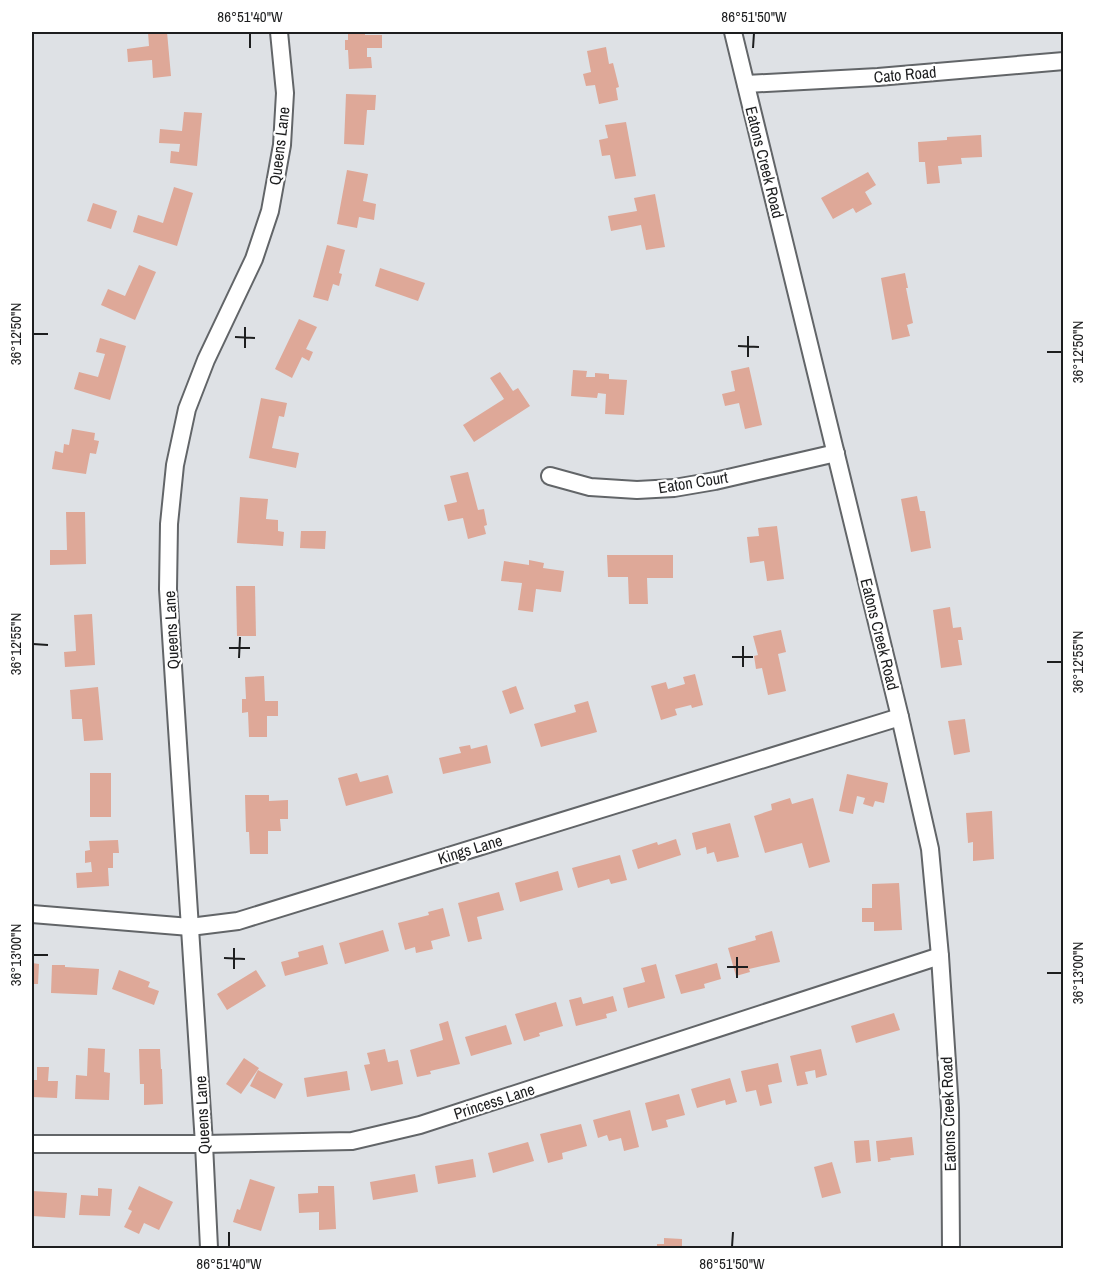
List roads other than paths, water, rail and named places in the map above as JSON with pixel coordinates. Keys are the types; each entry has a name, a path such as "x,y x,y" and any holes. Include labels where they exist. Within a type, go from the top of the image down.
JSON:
{"street":[{"name":"Queens Lane","path":"208,1248 204,1144 168,589 169,524 175,465 187,409 206,360 254,260 270,212 282,145 285,93 279,32"},
{"name":"Eatons Creek Road","path":"733,32 930,849 950,1109 951,1248"},
{"name":"Cato Road","path":"746,84 878,77 1064,61"},
{"name":"Eaton Court","path":"550,476 590,487 637,490 674,488 715,481 836,453"},
{"name":"Kings Lane","path":"32,914 190,927 238,921 900,717"},
{"name":"Princess Lane","path":"32,1144 352,1141 420,1125 940,956"}]}
